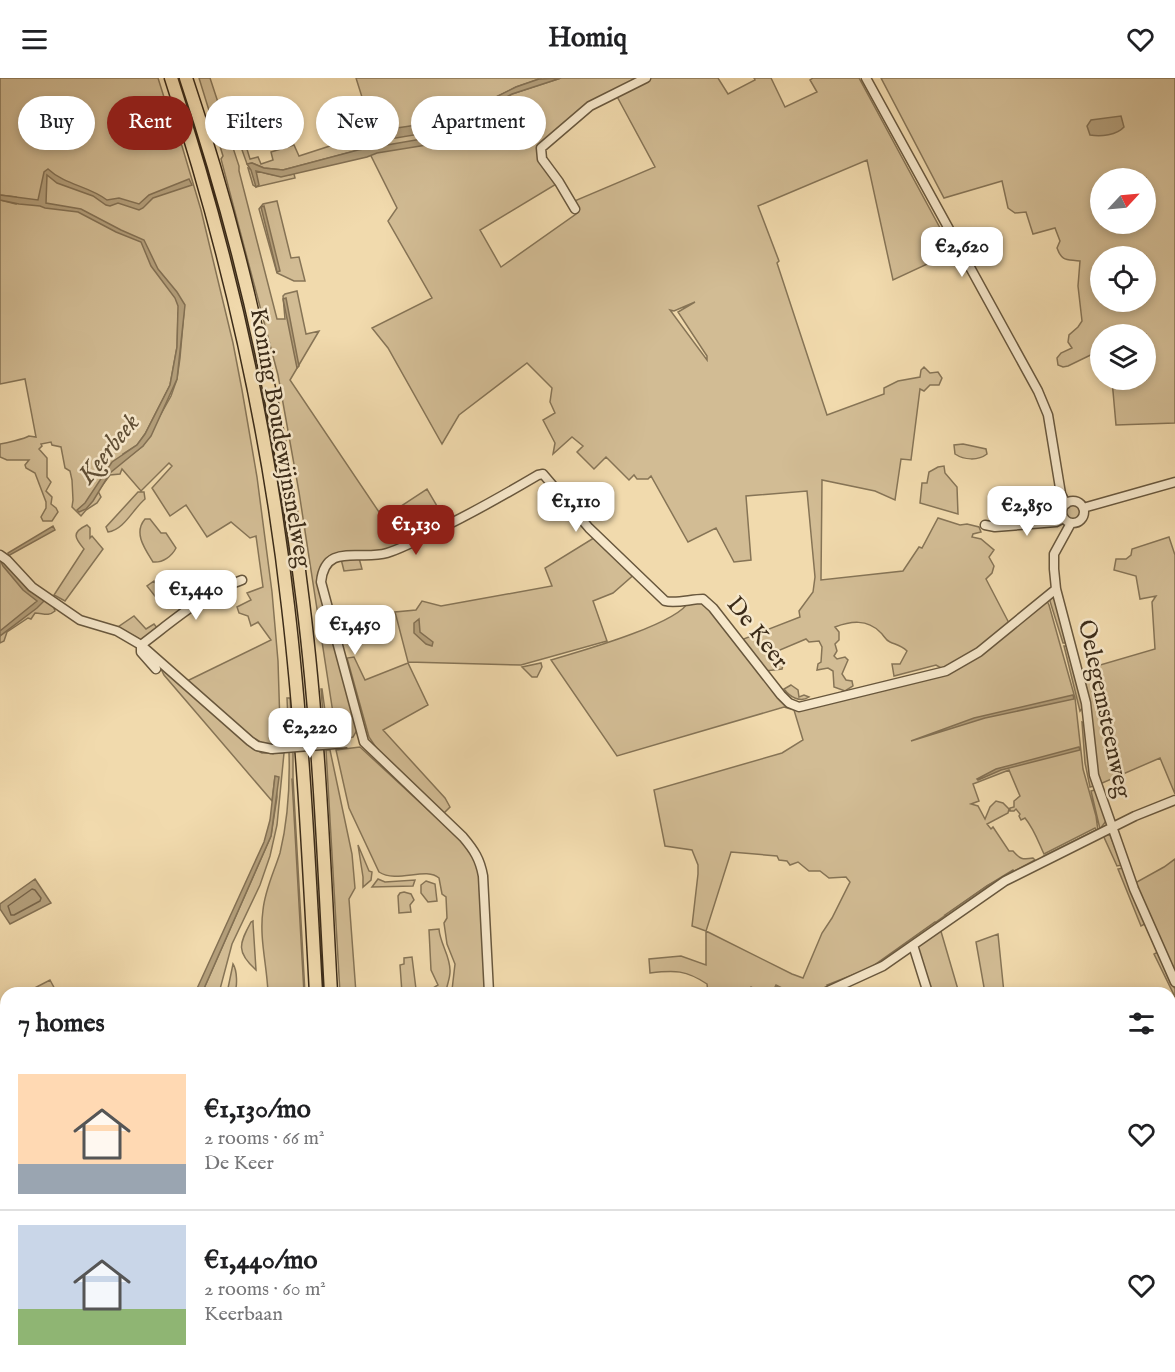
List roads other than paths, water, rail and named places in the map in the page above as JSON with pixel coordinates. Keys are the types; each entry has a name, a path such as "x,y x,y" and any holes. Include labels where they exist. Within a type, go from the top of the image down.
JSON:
{"highway":[{"name":"Koning Boudewijnsnelweg","path":"171,78 217,232 242,333 269,469 288,604 296,682 316,987"},
{"name":"Koning Boudewijnsnelweg","path":"186,78 216,174 242,272 271,405 296,545 312,681 331,987"}],"street":[{"path":"574,209 559,182 542,159 541,148 590,106 646,78"},
{"path":"866,78 1038,391 1048,416 1058,479 1069,503"},
{"name":"De Keer","path":"364,742 321,582 326,564 335,557 378,556 400,549 465,517 538,475 543,474 548,477 588,528 666,601 703,599 713,608 781,695 797,707 946,671 978,652 1056,590"},
{"path":"1083,508 1175,482"},
{"path":"1069,503 1080,504 1083,508"},
{"path":"1067,520 1062,511 1069,503"},
{"path":"985,525 1067,520 1076,523 1081,519 1083,508"},
{"name":"Oelegemsteenweg","path":"1067,520 1054,554 1056,590 1085,695 1094,775 1146,919 1175,982"},
{"path":"0,555 32,587 80,620 117,631 141,645 257,746 272,749 364,742 474,850 483,876 489,987"},
{"path":"141,645 202,600 242,580"},
{"path":"141,645 141,652 156,669"},
{"path":"837,987 883,966 1005,881 1111,827 1175,800"},
{"path":"913,945 926,987"}],"water":[{"path":"561,78 508,96 498,96 516,87 539,79"},
{"path":"1121,116 1124,127 1121,130 1109,135 1090,135 1087,126 1091,120"},
{"path":"411,126 411,136 399,138 399,128"},
{"path":"411,141 411,148 399,149 399,143"},
{"path":"358,150 396,150 281,177 256,171 259,185 256,187 247,164 252,163 264,168 283,170"},
{"path":"48,169 62,179 93,191 107,200 119,198 139,204 149,195 189,179 192,185 153,198 139,210 118,203 106,205 93,196 57,183 47,175 46,203 81,209 144,240 158,269 185,305 177,379 151,436 143,446 110,473 93,501 86,509 79,512 77,510 85,503 112,462 137,445 145,434 170,385 177,347 178,306 175,298 151,266 141,242 78,212 0,200 0,195 38,200 44,172"},
{"path":"264,206 280,271 277,272 261,207"},
{"path":"286,298 299,366 297,368 283,299"},
{"path":"53,526 55,530 8,556 8,553"},
{"path":"3,560 28,590 45,600 0,636 0,631 37,601 23,590 3,566 1,562"},
{"path":"419,619 420,632 433,642 432,646 426,644 414,633 414,623"},
{"path":"1073,695 1074,699 985,718 911,741 974,718"},
{"path":"1079,747 1080,750 1001,770 977,779 996,769"},
{"path":"275,776 279,777 271,836 205,987 198,987 264,842 270,820"},
{"path":"1013,870 1015,872 987,888 948,916 945,915 987,886"},
{"path":"35,879 51,903 10,924 0,909 0,904"},
{"path":"935,922 937,924 877,966 827,985 870,968"}],"waterway":[{"path":"292,779 304,987"}],"water label":[{"name":"Keerbeek","path":"109,449"}]}
